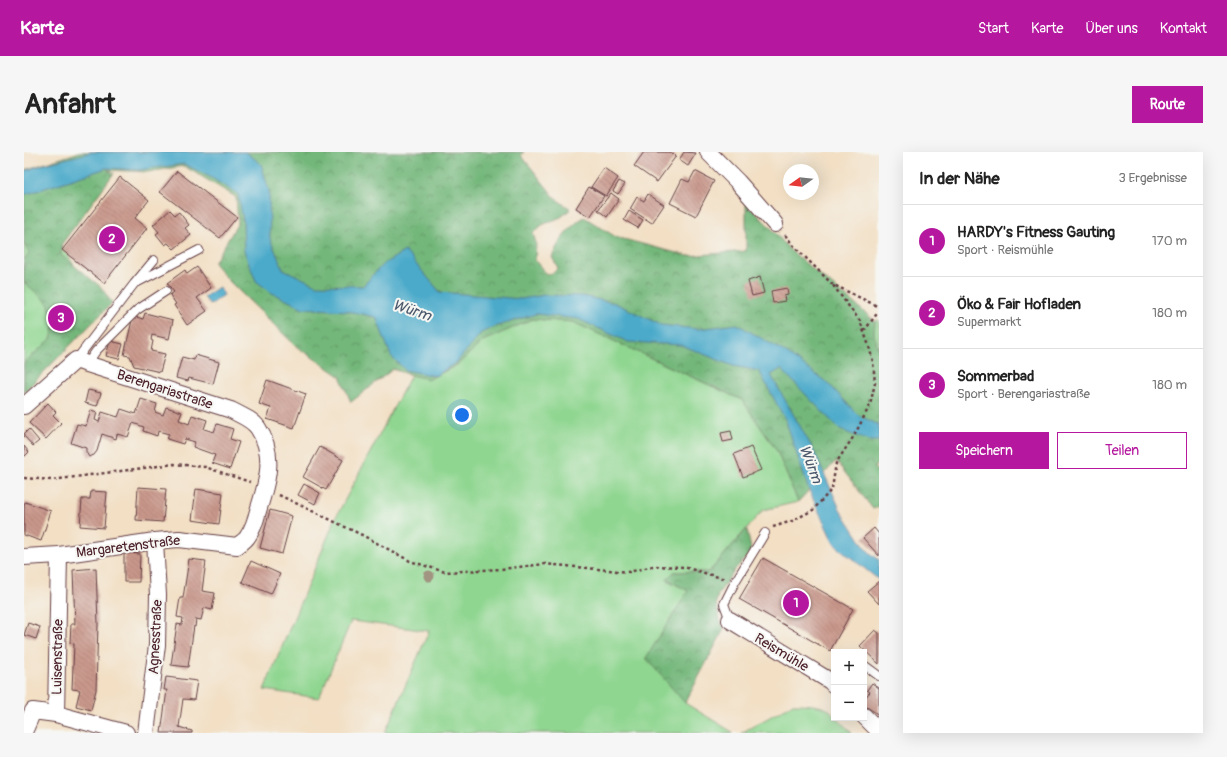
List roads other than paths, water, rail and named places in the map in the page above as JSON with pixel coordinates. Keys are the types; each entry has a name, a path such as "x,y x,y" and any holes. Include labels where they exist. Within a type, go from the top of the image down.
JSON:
{"street":[{"path":"708,152 738,182 775,224"},
{"path":"24,406 81,362"},
{"name":"Berengariastraße","path":"81,362 231,410 248,419 257,427 263,437 268,452 270,468 266,488"},
{"name":"Margaretenstraße","path":"24,557 59,555 179,539 237,546 248,537 254,526 266,488"},
{"name":"Agnesstraße","path":"146,733 157,645 158,595 155,541"},
{"name":"Luisenstraße","path":"24,732 33,710 56,714 59,555"},
{"name":"Reismühle","path":"730,620 831,682"},
{"path":"56,714 126,733"},
{"path":"867,719 879,731"}],"lane":[{"path":"134,284 199,250"},
{"path":"81,362 134,284 154,260"},
{"path":"81,362 96,351 136,310 166,291"},
{"path":"730,620 724,604 735,582 765,533"},
{"path":"867,668 879,676"}],"water":[{"name":"Würm","path":"92,152 246,152 261,164 269,190 270,239 283,269 316,285 363,286 382,265 405,251 440,292 521,299 544,295 582,296 615,303 661,325 698,329 737,324 785,352 829,384 858,415 879,425 879,441 869,441 840,430 781,369 771,375 813,449 840,509 866,549 879,560 879,580 834,544 808,488 786,421 759,371 733,366 681,345 628,342 578,319 536,314 494,327 481,333 457,362 435,376 405,370 391,356 376,317 347,311 303,308 272,293 256,281 244,251 243,220 238,194 210,177 184,164 139,170 107,168 24,195 24,171"},
{"path":"219,287 224,295 210,305 204,297"}],"place":[{"name":"Öko & Fair Hofladen","path":"112,239"},
{"name":"Sommerbad","path":"61,318"},
{"name":"HARDY's Fitness Gauting","path":"796,603"}]}
